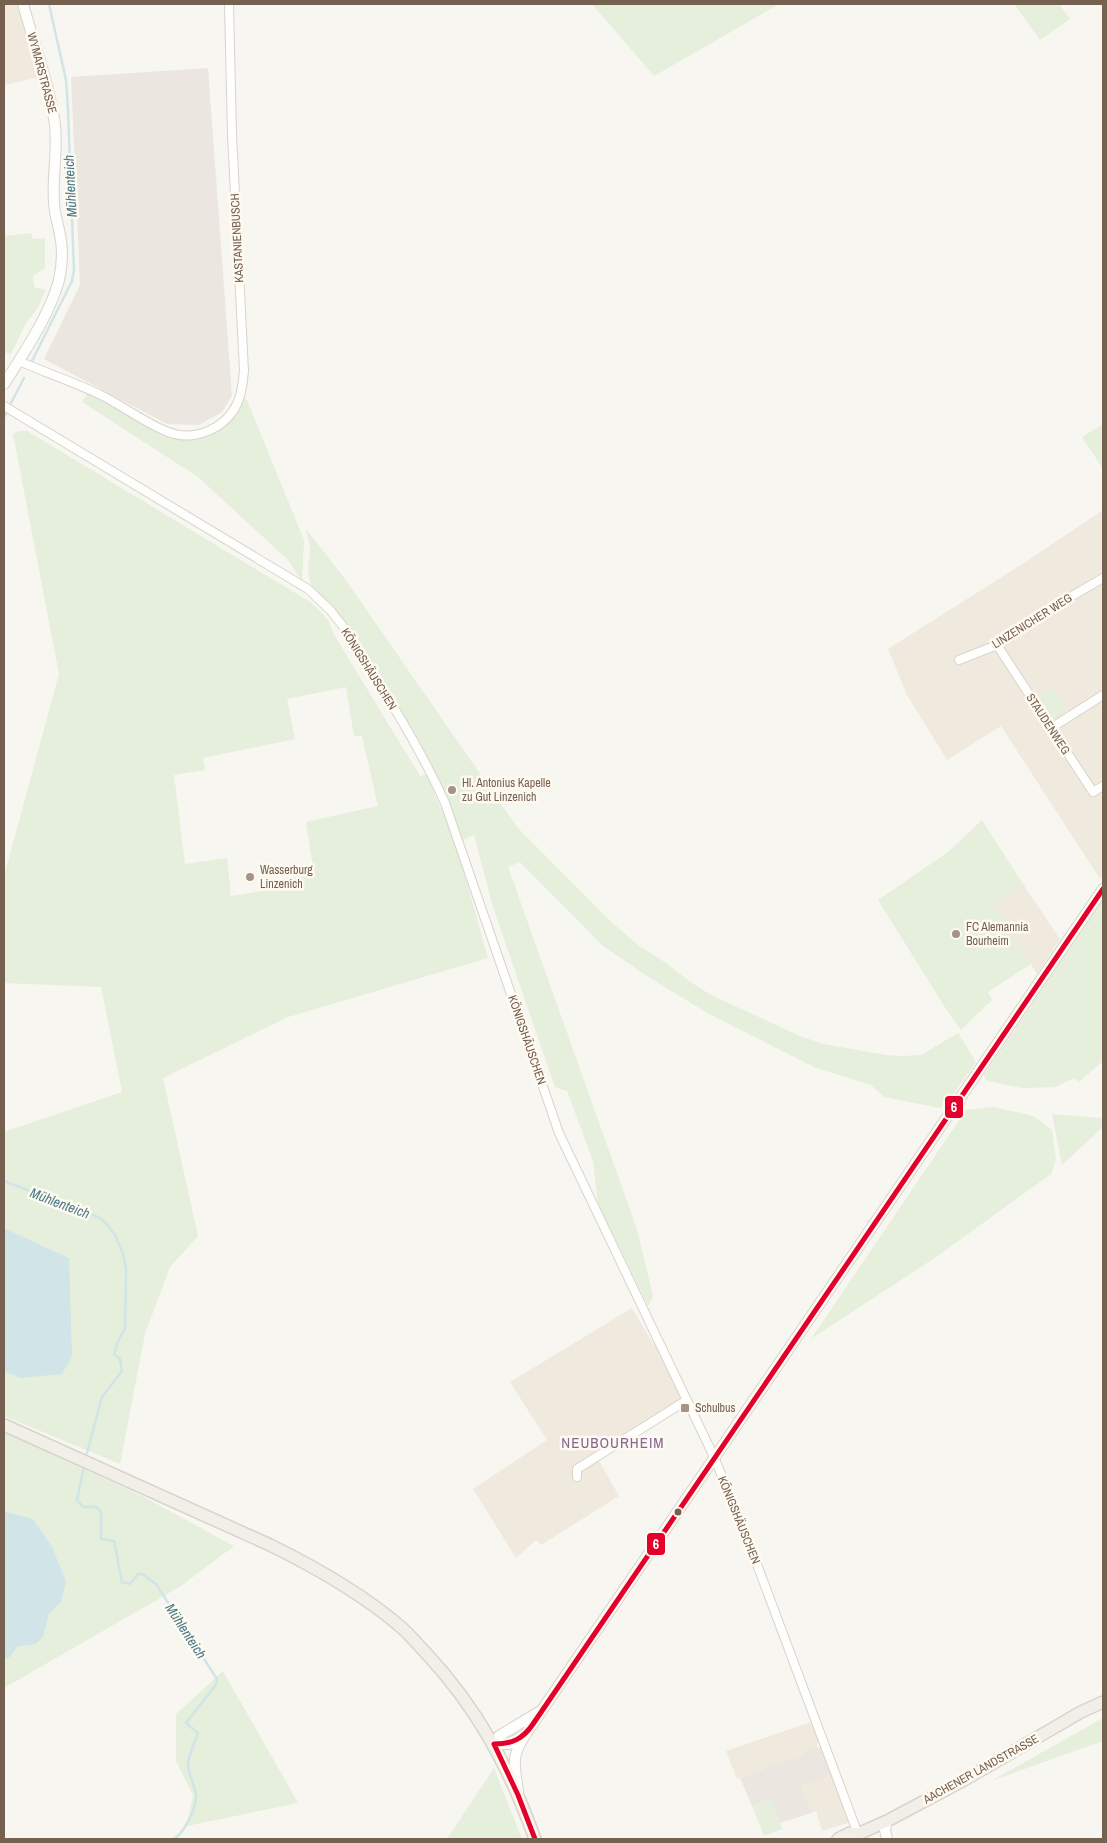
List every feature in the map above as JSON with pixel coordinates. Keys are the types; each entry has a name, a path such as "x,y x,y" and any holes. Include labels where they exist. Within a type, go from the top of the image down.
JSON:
{"main road":[{"path":"4,1425 307,1563 346,1586 403,1629 450,1679 494,1744 518,1795 535,1839"},
{"name":"AACHENER LANDSTRASSE","path":"838,1839 850,1833 855,1837 886,1821 964,1780 1081,1712 1103,1702"},
{"path":"529,1823 539,1839"}],"street":[{"name":"WYMARSTRASSE","path":"4,384 19,361 54,297 62,260 60,234 53,199 57,149 55,125 47,86 23,4"},
{"name":"KASTANIENBUSCH","path":"19,361 95,392 164,430 181,434 191,435 206,432 222,423 235,408 242,388 244,371 232,134 229,4"},
{"name":"KÖNIGSHÄUSCHEN","path":"4,406 308,589 330,610 342,625 408,731 445,803 559,1133 715,1459 749,1543 855,1837"},
{"name":"LINZENICHER WEG","path":"959,660 998,645 1103,578"},
{"name":"STAUDENWEG","path":"998,645 1093,792 1103,786"},
{"path":"1051,728 1103,695"},
{"path":"518,1795 515,1761 519,1746 525,1736 1103,889"},
{"path":"577,1477 577,1470 687,1400"},
{"path":"494,1744 499,1736 542,1710"},
{"path":"494,1744 509,1744 525,1736"},
{"path":"886,1821 887,1839"}],"shaded area":[{"path":"4,4 17,4 39,77 4,85"},
{"path":"208,68 232,396 222,412 199,425 167,424 44,359 80,285 71,77"},
{"path":"1103,510 1103,875 1100,879 1001,726 947,760 907,695 888,649 1024,563"},
{"path":"1023,884 1060,939 1037,974 994,905"},
{"path":"4,1228 69,1258 72,1356 62,1374 20,1378 4,1371"},
{"path":"632,1308 654,1345 662,1353 682,1397 685,1410 671,1414 598,1459 619,1496 541,1545 536,1540 516,1558 473,1489 547,1440 510,1382"},
{"path":"4,1511 33,1519 52,1547 66,1581 61,1602 49,1614 43,1637 35,1644 17,1647 11,1656 4,1660"},
{"path":"811,1722 818,1740 817,1747 803,1753 803,1756 775,1764 737,1779 726,1751"},
{"path":"817,1747 822,1748 833,1775 801,1786 811,1813 780,1823 770,1799 752,1806 740,1778 775,1764 803,1756 803,1753"},
{"path":"833,1775 851,1822 822,1831 816,1811 811,1813 801,1786"}],"green space":[{"path":"592,4 779,4 654,76"},
{"path":"1014,4 1059,4 1070,19 1040,40"},
{"path":"32,233 32,239 45,238 45,268 33,276 34,287 46,290 38,308 26,323 11,354 4,352 4,236"},
{"path":"88,392 158,432 204,435 246,398 304,540 302,581 287,559 198,477 82,402"},
{"path":"1103,424 1103,469 1082,437"},
{"path":"19,431 27,431 312,603 329,621 333,633 420,776 426,774 456,844 488,958 288,1017 163,1078 198,1236 170,1267 145,1334 120,1464 4,1416 4,1371 20,1378 69,1258 4,1228 4,1132 122,1092 101,987 4,983 4,876 59,674 13,434","holes":["346,687 354,736 362,736 378,806 306,822 314,874 269,881 270,890 231,896 227,858 185,864 174,775 205,770 203,758 295,739 287,699"]},
{"path":"306,529 345,579 517,827 609,920 638,945 711,995 800,1036 823,1044 886,1055 921,1055 958,1033 976,1062 952,1096 940,1108 884,1097 871,1085 814,1067 711,1015 650,978 603,946 520,862 508,867 637,1229 653,1296 648,1306 598,1203 593,1161 567,1091 555,1087 493,907 474,835 463,840 440,785 414,736 314,591 309,575 310,547"},
{"path":"1053,687 1064,703 1062,705 1064,709 1067,707 1069,710 1054,719 1050,719 1037,696"},
{"name":"FC Alemannia Bourheim","path":"982,820 1023,884 994,905 1031,964 988,992 992,1000 961,1030 878,900 948,852"},
{"path":"1103,899 1103,1061 1079,1082 1074,1078 1055,1087 1022,1088 988,1081 984,1075"},
{"path":"994,1107 1033,1116 1052,1130 1056,1160 1051,1174 936,1257 811,1339 966,1110"},
{"path":"1052,1114 1103,1118 1103,1127 1062,1165"},
{"path":"4,1432 142,1496 234,1546 181,1586 4,1688 4,1660 11,1656 17,1647 24,1646 43,1637 49,1614 61,1602 33,1519 4,1511"},
{"path":"223,1671 298,1803 187,1826 193,1795 176,1761 176,1714"},
{"path":"1103,1718 1103,1741 991,1781"},
{"path":"494,1768 522,1839 447,1839"},
{"path":"770,1798 782,1829 764,1836 752,1806"}],"waterway":[{"name":"Mühlenteich","path":"32,361 72,281 74,270 66,80 49,4"},
{"name":"Mühlenteich","path":"11,403 24,378"},
{"name":"Mühlenteich","path":"4,1181 98,1217 106,1223 115,1235 123,1253 126,1270 125,1329 114,1354 120,1359 122,1371 102,1397 87,1453"},
{"name":"Mühlenteich","path":"84,1467 77,1500 83,1507 97,1507 101,1512 101,1539 114,1541 122,1582 130,1584 138,1574 143,1574 156,1584 217,1679 216,1685 186,1723 198,1733 188,1764 196,1800 185,1826 173,1839"}],"transit line":[{"name":"6","path":"494,1744 516,1740 533,1724 1103,889"},
{"name":"6","path":"494,1744 518,1795 535,1839"}],"place":[{"name":"Hl. Antonius Kapelle zu Gut Linzenich","path":"452,790"},
{"name":"Wasserburg Linzenich","path":"250,877"},
{"name":"FC Alemannia Bourheim","path":"956,934"},
{"name":"Schulbus","path":"685,1408"}],"district":[{"name":"NEUBOURHEIM","path":"613,1442"}]}
